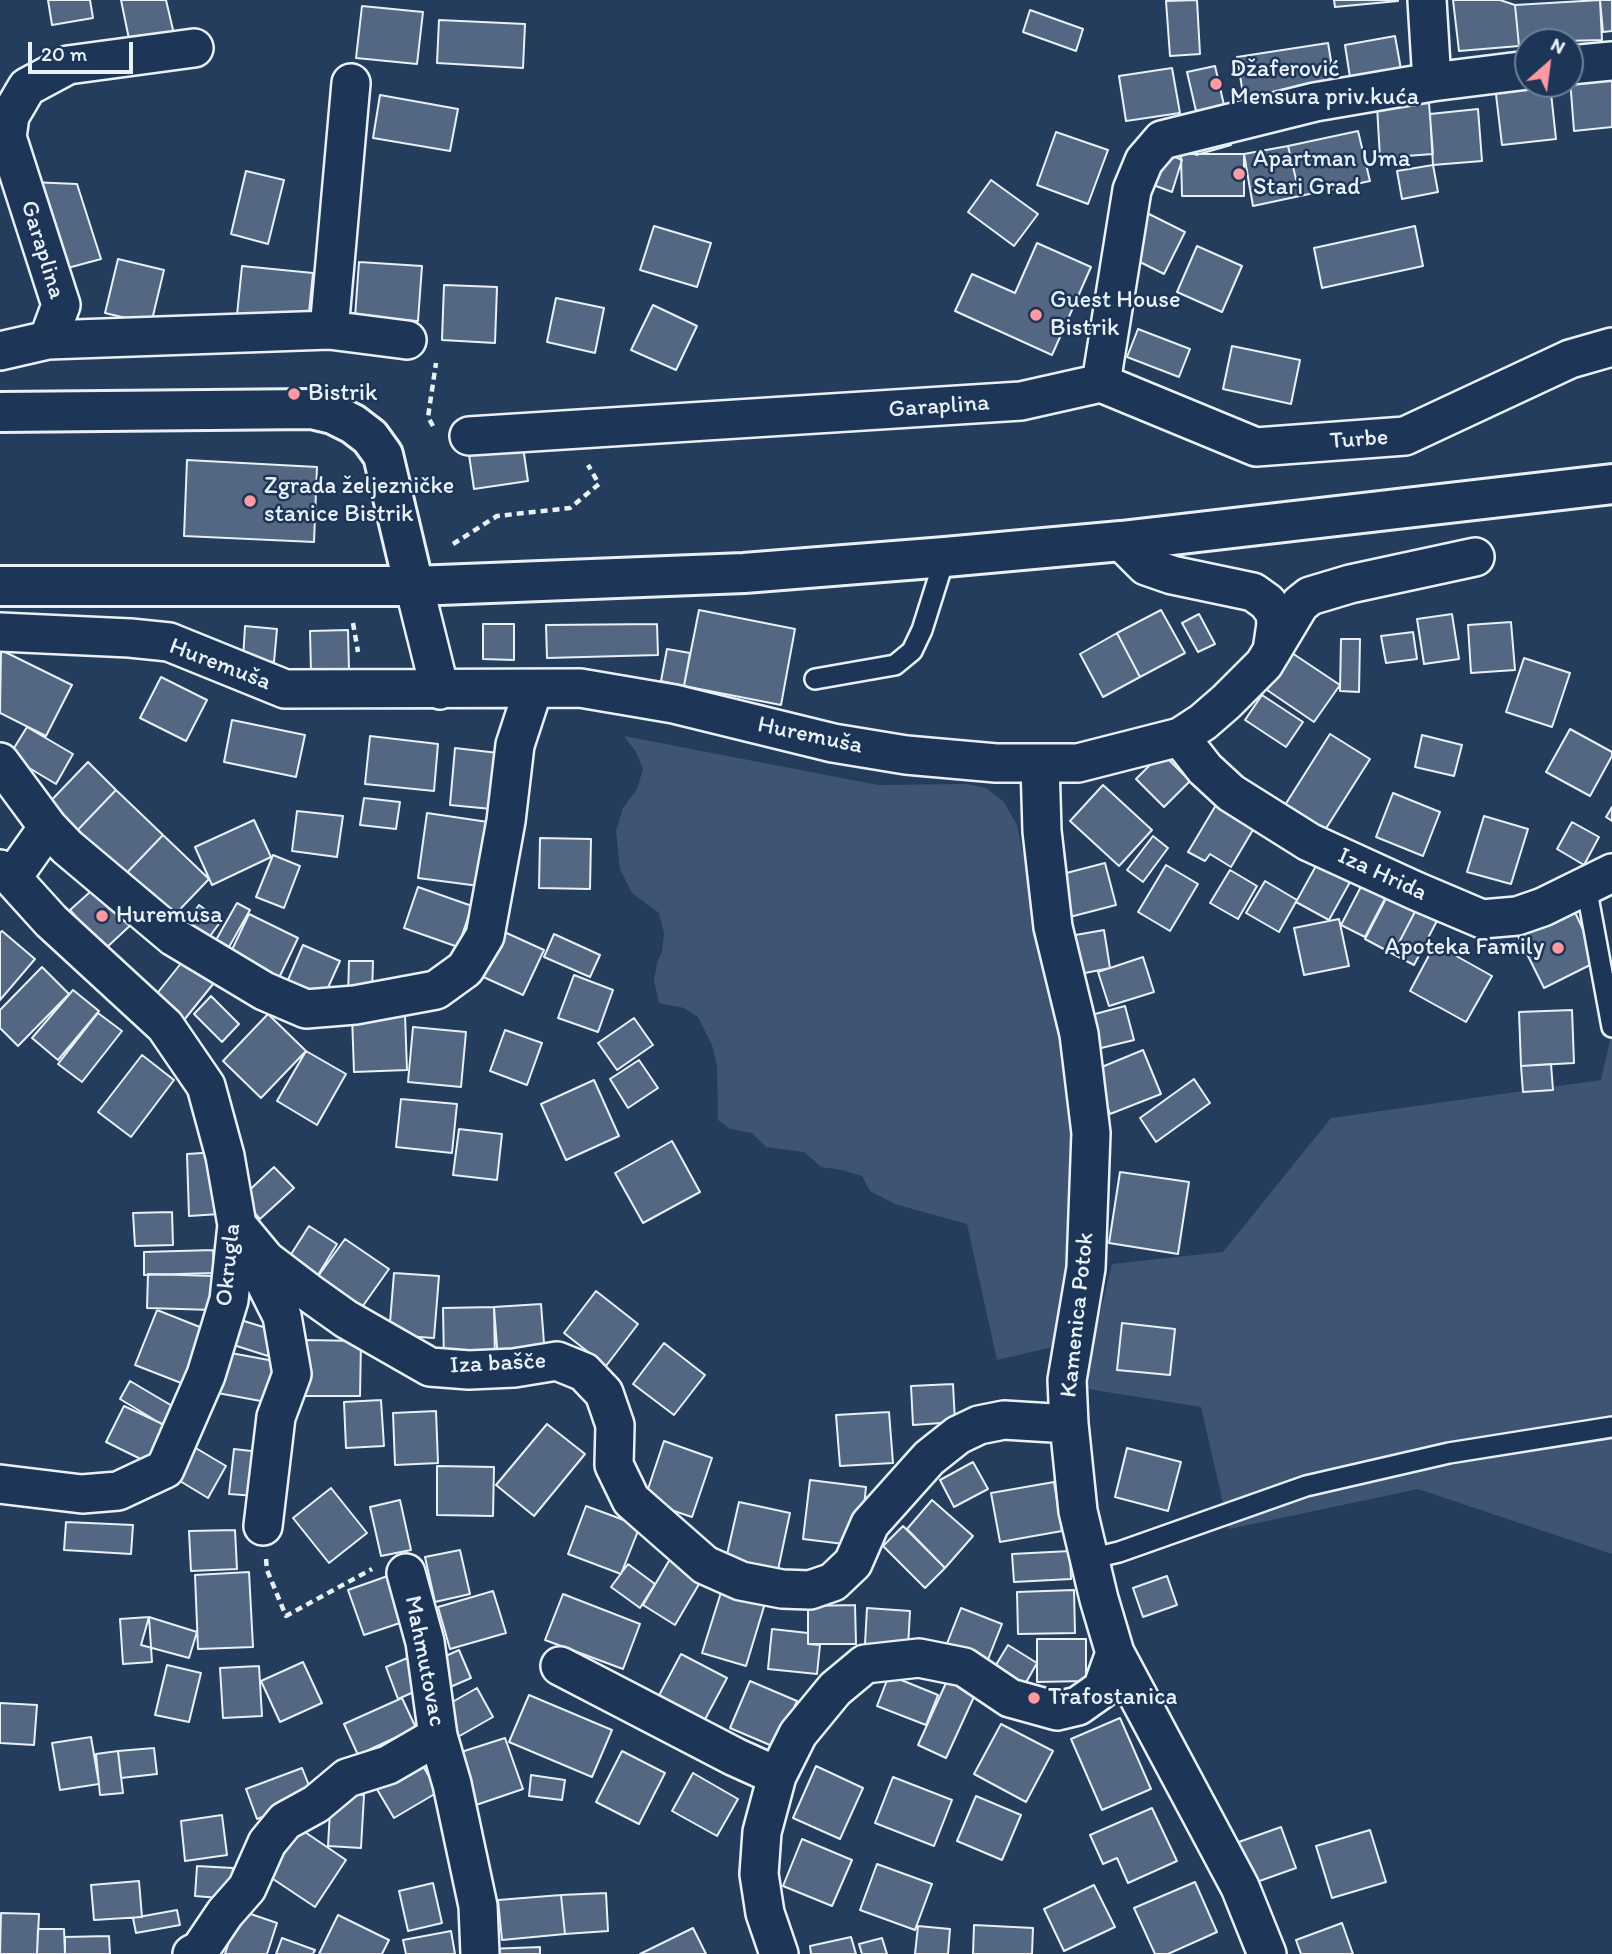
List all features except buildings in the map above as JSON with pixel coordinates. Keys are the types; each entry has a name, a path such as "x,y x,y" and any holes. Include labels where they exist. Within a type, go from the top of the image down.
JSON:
{"main road":[{"path":"0,412 313,409 333,414 370,437 383,455 414,586"},
{"path":"0,586 414,586 744,573 1121,541 1612,484"}],"street":[{"path":"1427,0 1432,82"},
{"name":"Garaplina","path":"48,340 61,305 7,137 10,116 27,87 68,65 194,48"},
{"path":"1584,64 1612,61"},
{"path":"1101,383 1132,190 1144,161 1162,140 1315,102 1432,82 1514,72"},
{"path":"330,331 351,83"},
{"path":"0,351 48,340 330,331 407,340"},
{"name":"Turbe","path":"1101,383 1256,447 1405,436 1570,359 1612,346"},
{"name":"Garaplina","path":"469,436 1021,401 1101,383"},
{"path":"1121,541 1146,566 1172,575 1253,592 1268,602 1275,613 1276,624 1272,651"},
{"path":"1180,737 1203,722 1252,676 1272,651 1300,604 1310,596 1350,584 1475,557"},
{"path":"414,586 440,690"},
{"name":"Huremuša","path":"0,632 169,642 285,689 580,688 629,695 833,743 906,755 996,763 1079,763 1180,737"},
{"path":"0,762 48,827 67,847 174,937 264,991 306,1009 406,997 436,990 465,969 485,936 506,821 515,745 533,690"},
{"name":"Iza Hrida","path":"1180,737 1205,769 1231,793 1309,842 1482,919 1517,916 1543,907 1599,879"},
{"name":"Kamenica Potok","path":"1040,764 1042,831 1053,927 1079,1034 1091,1132 1086,1268 1068,1380 1069,1424 1078,1511 1115,1653 1240,1887 1267,1954"},
{"name":"Okrugla","path":"0,1484 82,1494 118,1491 165,1469 206,1375 229,1300 237,1225 225,1156 206,1086 165,1026 51,921 6,874 48,827"},
{"path":"237,1225 282,1316 292,1374 276,1417 263,1526"},
{"name":"Iza bašče","path":"237,1225 267,1260 318,1299 346,1319 430,1367 469,1370 514,1368 557,1361 584,1372 604,1393 615,1425 614,1465 631,1500 705,1565 741,1581 782,1589 810,1590 833,1583 853,1563 870,1524 929,1458 958,1434 979,1425 1004,1420 1069,1424"},
{"name":"Mahmutovac","path":"407,1573 425,1642 439,1736 478,1906 480,1954"},
{"path":"779,1954 765,1913 759,1874 762,1832 776,1776 797,1734 835,1689 865,1664 919,1658 964,1667 1010,1698 1057,1711 1078,1706 1101,1689 1115,1653"},
{"path":"561,1666 776,1776"},
{"path":"192,1954 200,1950 225,1913 247,1888 267,1843 285,1821 316,1804 347,1778 388,1765 439,1736"},
{"path":"748,1954 765,1913"}],"lane":[{"path":"815,679 895,665 912,651 922,630 945,557"},
{"path":"1599,879 1612,1027"},
{"path":"1090,1559 1119,1552 1306,1486 1449,1453 1612,1427"}],"path":[{"path":"407,340 427,344 436,357 428,417 436,432 469,436"},
{"path":"453,544 497,516 569,508 598,484 581,454 559,431"},
{"path":"348,587 363,690"},
{"name":"Mahmutovac","path":"263,1526 267,1570 286,1616 378,1566 407,1573"}],"shaded area":[{"path":"624,736 878,785 966,784 986,788 1004,802 1017,825 1073,1092 1076,1200 1061,1345 997,1360 967,1224 895,1204 870,1191 862,1176 821,1167 804,1152 766,1147 752,1133 730,1129 718,1120 717,1065 712,1045 698,1017 684,1008 659,1003 654,981 664,933 659,913 632,893 620,869 616,831 623,808 637,789 643,769 636,752"},
{"path":"1612,1032 1612,1554 1418,1489 1229,1529 1201,1407 1082,1388 1112,1264 1223,1252 1331,1118 1601,1080"}],"place":[{"name":"Džaferović Mensura priv.kuća","path":"1216,84"},
{"name":"Apartman Uma Stari Grad","path":"1239,174"},
{"name":"Guest House Bistrik","path":"1036,315"},
{"name":"Bistrik","path":"294,394"},
{"name":"Zgrada željezničke stanice Bistrik","path":"250,501"},
{"name":"Huremusa","path":"102,916"},
{"name":"Apoteka Family","path":"1558,948"},
{"name":"Trafostanica","path":"1034,1698"}]}
